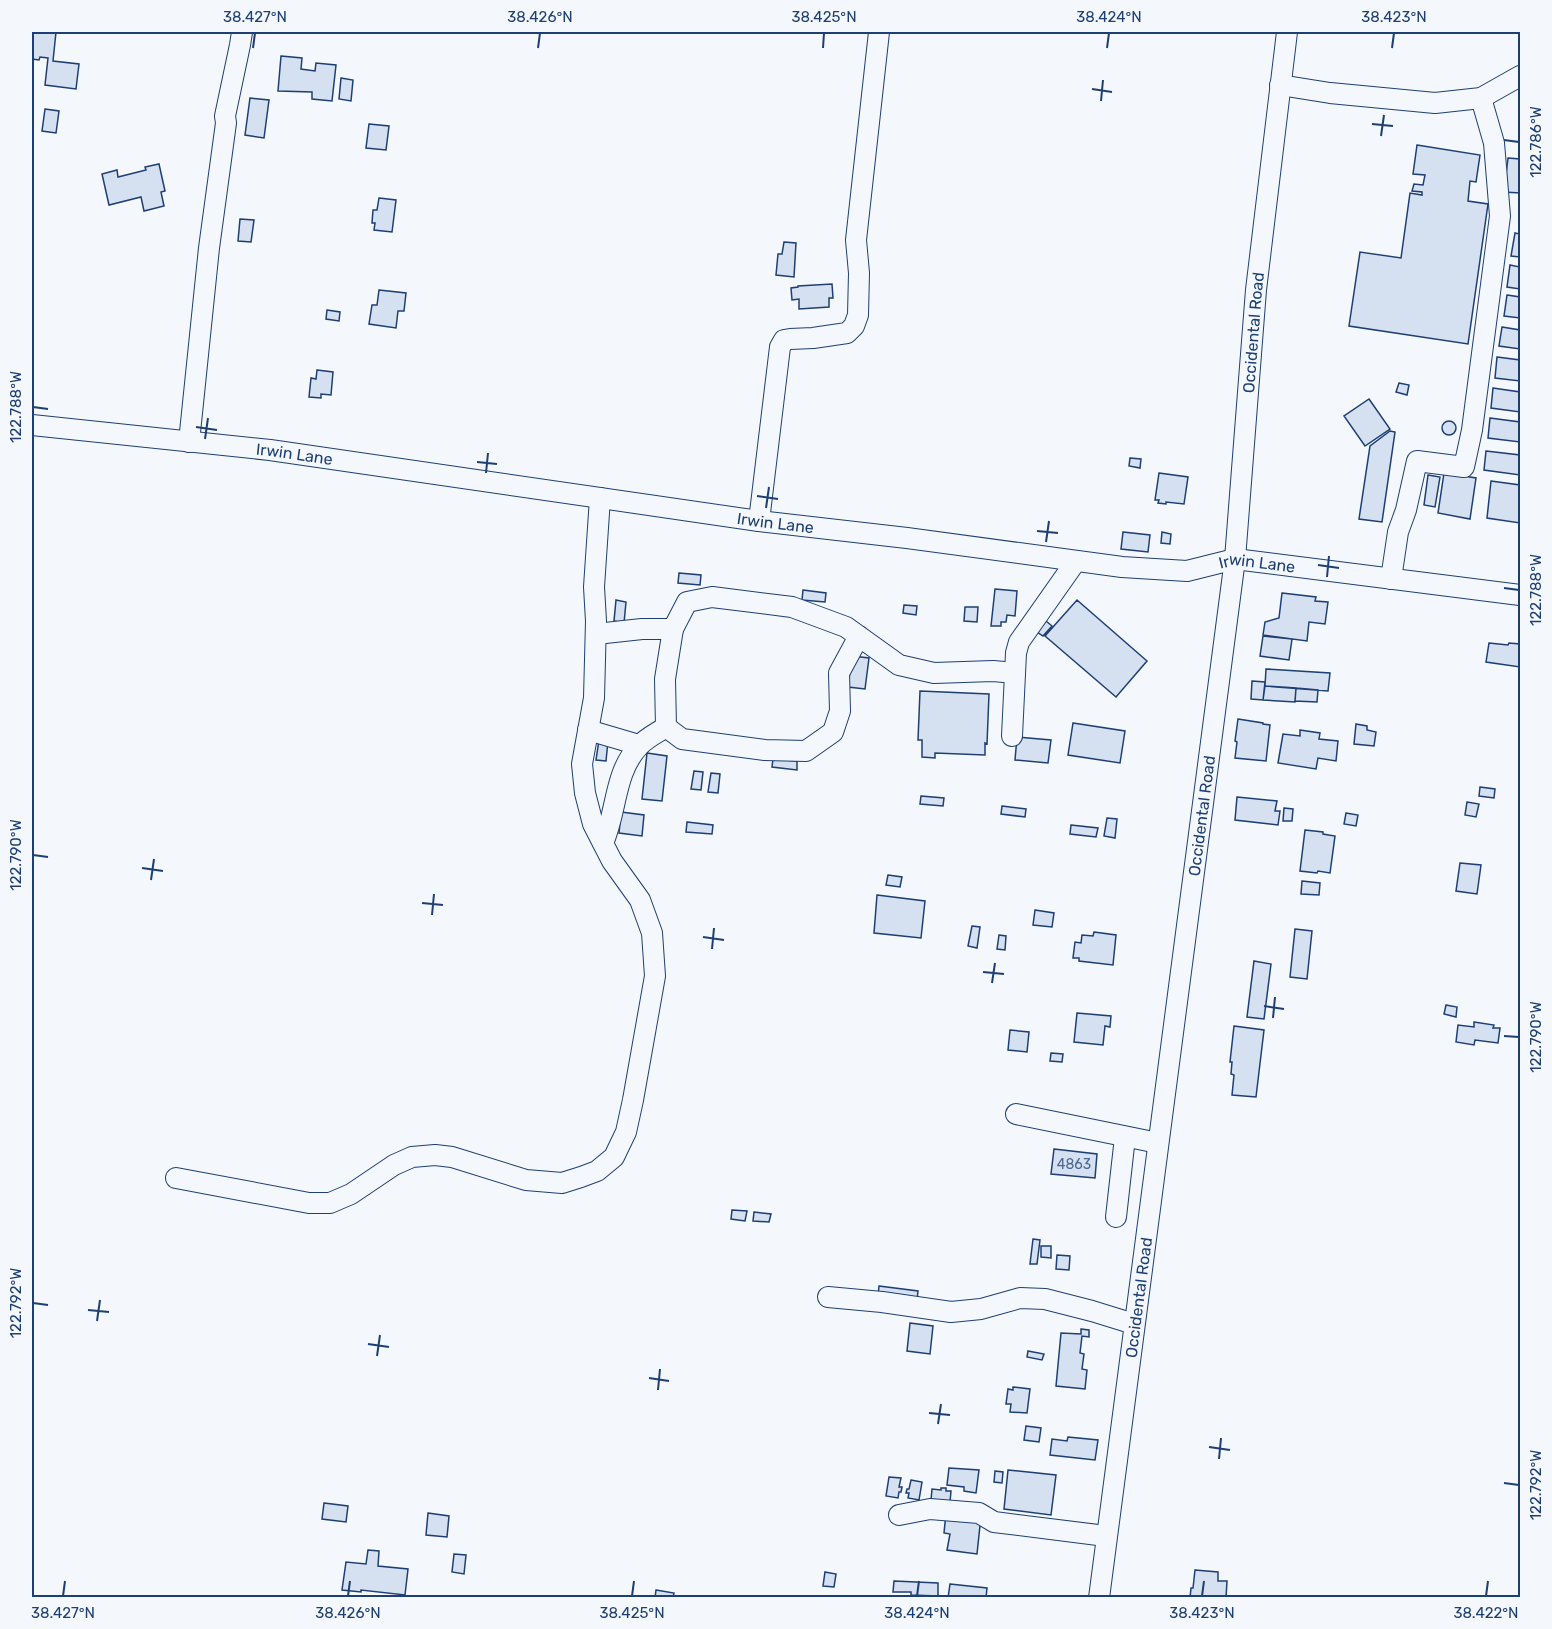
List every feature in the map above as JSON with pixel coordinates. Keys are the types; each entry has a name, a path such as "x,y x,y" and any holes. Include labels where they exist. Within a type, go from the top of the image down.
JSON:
{"street":[{"path":"189,442 225,116 242,32"},
{"path":"759,521 780,347 784,340 847,333 854,326 858,315 859,273 856,240 879,32"},
{"name":"Occidental Road","path":"1099,1598 1235,559 1256,290 1287,32"},
{"path":"1280,85 1330,93 1435,103 1481,98 1521,76"},
{"path":"1391,579 1398,532 1412,490 1417,461 1464,467 1472,430 1500,216 1494,143 1481,98"},
{"name":"Irwin Lane","path":"32,425 270,450 759,521 1122,567 1187,571 1235,559 1521,596"},
{"path":"176,1178 309,1203 330,1203 351,1194 394,1165 412,1157 435,1155 452,1157 526,1180 562,1183 597,1171 614,1156 626,1132 655,976 652,933 640,900 612,861 593,824 585,793 582,764 594,698 596,634 594,586 600,498"},
{"path":"1012,736 1016,653 1019,642 1076,561"},
{"path":"666,727 665,679 673,629 687,602 712,597 792,608 846,627 899,665 934,673 993,671 1015,673"},
{"path":"596,634 642,629 673,629"},
{"path":"666,727 682,738 765,750 806,751 833,732 840,711 838,673 859,636"},
{"path":"603,843 610,829 621,777 627,763 639,745 666,727"},
{"path":"588,730 639,745"},
{"path":"1016,1114 1158,1143"},
{"path":"1116,1217 1125,1137"},
{"path":"828,1297 951,1312 981,1309 1020,1298 1045,1299 1134,1324"},
{"path":"899,1515 930,1509 979,1513 994,1522 1106,1536"}],"building":[{"path":"32,32 56,32 53,61 79,64 76,89 45,85 48,58 32,59"},
{"path":"281,56 302,58 301,69 315,71 316,63 336,65 332,101 312,99 312,92 278,91"},
{"path":"341,78 353,80 351,101 339,99"},
{"path":"250,98 269,100 264,138 245,135"},
{"path":"45,109 59,111 56,133 42,131"},
{"path":"369,124 389,126 386,150 366,148"},
{"path":"1417,145 1480,155 1476,182 1470,181 1468,201 1488,204 1468,344 1349,326 1360,252 1401,258 1410,193 1422,195 1422,192 1412,191 1414,184 1423,185 1425,175 1413,174"},
{"path":"1508,158 1520,159 1520,193 1504,192"},
{"path":"159,164 165,191 161,192 164,206 144,211 141,197 109,205 102,174 117,170 118,177"},
{"path":"379,198 396,200 392,232 374,230 373,210 377,210"},
{"path":"240,219 254,220 251,242 238,241"},
{"path":"1515,233 1520,234 1520,257 1511,256"},
{"path":"784,242 796,243 794,277 776,275 778,254 782,254"},
{"path":"1510,265 1520,267 1520,289 1507,287"},
{"path":"832,284 833,298 829,298 829,307 799,309 799,299 792,300 791,288"},
{"path":"379,290 406,293 404,311 398,311 396,328 369,324 372,305 377,305"},
{"path":"1507,295 1520,297 1520,318 1504,316"},
{"path":"327,310 340,312 339,321 326,319"},
{"path":"1502,327 1520,330 1520,349 1499,346"},
{"path":"1497,357 1520,360 1520,381 1495,378"},
{"path":"317,370 333,372 331,395 321,394 321,398 309,397 311,378 316,379"},
{"path":"1399,383 1409,385 1407,395 1396,392"},
{"path":"1493,388 1520,392 1520,412 1491,408"},
{"path":"1369,399 1390,429 1365,446 1344,416"},
{"path":"1490,418 1520,422 1520,442 1488,438"},
{"path":"1446,421 1452,421 1456,428 1452,435 1446,435 1442,431 1442,425"},
{"path":"1390,431 1395,432 1382,522 1359,519 1370,446"},
{"path":"1486,451 1520,455 1520,475 1484,470"},
{"path":"1130,458 1141,459 1140,468 1129,466"},
{"path":"1159,473 1188,477 1184,504 1158,503 1159,500 1155,500"},
{"path":"1444,473 1476,478 1470,519 1438,513"},
{"path":"1428,475 1440,477 1435,507 1424,505"},
{"path":"1491,481 1520,485 1520,523 1487,518"},
{"path":"1123,532 1150,535 1148,552 1121,549"},
{"path":"1162,532 1171,534 1170,544 1161,543"},
{"path":"679,573 701,575 700,585 678,583"},
{"path":"995,589 1017,591 1015,616 1007,615 1006,622 1001,622 1001,626 991,626"},
{"path":"803,590 826,593 825,602 802,600"},
{"path":"1282,593 1316,597 1315,601 1328,602 1325,624 1309,622 1307,641 1263,635 1265,622 1279,618"},
{"path":"616,600 626,602 624,623 614,621"},
{"path":"1077,600 1147,661 1116,697 1045,636"},
{"path":"904,605 917,606 916,615 903,613"},
{"path":"965,607 978,607 977,622 964,621"},
{"path":"1046,621 1052,626 1043,636 1037,632"},
{"path":"1263,636 1292,639 1289,660 1260,656"},
{"path":"1489,643 1520,644 1520,667 1486,662"},
{"path":"852,656 869,658 865,689 848,687"},
{"path":"1266,669 1330,673 1328,691 1265,686"},
{"path":"1252,681 1265,682 1263,700 1251,699"},
{"path":"1265,686 1296,688 1295,702 1263,700"},
{"path":"1296,688 1318,690 1317,702 1295,701"},
{"path":"920,691 989,694 985,755 935,753 935,758 922,757 922,740 918,740"},
{"path":"1238,719 1270,725 1266,761 1235,758"},
{"path":"1073,723 1125,731 1120,763 1068,755"},
{"path":"1356,724 1367,726 1367,730 1376,732 1374,746 1354,744"},
{"path":"1300,730 1320,733 1319,739 1338,741 1336,761 1318,758 1316,769 1278,763 1283,734 1300,736"},
{"path":"1017,737 1051,740 1048,763 1015,760"},
{"path":"599,740 608,741 606,761 596,760"},
{"path":"647,753 667,756 662,801 642,799"},
{"path":"773,759 797,761 797,770 772,767"},
{"path":"694,771 703,772 701,790 691,789"},
{"path":"711,773 720,774 718,793 708,792"},
{"path":"1480,787 1495,789 1494,798 1479,796"},
{"path":"921,796 944,798 943,806 920,804"},
{"path":"1237,797 1277,801 1275,811 1280,811 1278,825 1235,820"},
{"path":"1467,802 1479,804 1476,817 1465,815"},
{"path":"1002,806 1026,809 1025,817 1001,814"},
{"path":"1284,808 1293,809 1292,821 1283,821"},
{"path":"621,812 644,815 642,836 619,833"},
{"path":"1346,813 1358,815 1356,826 1344,824"},
{"path":"1107,818 1117,819 1115,838 1104,836"},
{"path":"687,822 713,825 712,834 686,832"},
{"path":"1071,825 1098,828 1096,837 1070,834"},
{"path":"1305,830 1335,836 1330,873 1300,871"},
{"path":"1460,863 1481,865 1477,894 1456,891"},
{"path":"888,875 902,877 900,887 886,885"},
{"path":"1302,881 1320,883 1319,895 1301,894"},
{"path":"877,895 925,901 921,938 874,933"},
{"path":"1035,910 1054,913 1052,927 1033,925"},
{"path":"972,926 980,927 977,948 968,946"},
{"path":"1295,929 1312,931 1307,979 1290,977"},
{"path":"1094,932 1116,935 1113,965 1079,961 1079,958 1073,958 1075,942 1081,943 1082,935 1093,936"},
{"path":"999,935 1006,936 1005,950 997,949"},
{"path":"1254,961 1271,964 1264,1019 1247,1017"},
{"path":"1446,1005 1457,1007 1456,1017 1444,1014"},
{"path":"1077,1013 1111,1016 1110,1027 1105,1026 1103,1045 1074,1042"},
{"path":"1474,1022 1500,1028 1498,1043 1475,1040 1474,1045 1456,1042 1458,1025 1474,1027"},
{"path":"1234,1026 1264,1030 1256,1097 1232,1095 1234,1075 1231,1074 1232,1062 1230,1062"},
{"path":"1010,1030 1029,1032 1027,1052 1008,1050"},
{"path":"1051,1053 1063,1054 1062,1062 1050,1061"},
{"path":"1054,1149 1097,1154 1095,1178 1051,1174"},
{"path":"732,1210 747,1211 745,1221 731,1219"},
{"path":"754,1212 771,1214 769,1222 753,1221"},
{"path":"1033,1239 1040,1240 1037,1264 1030,1264"},
{"path":"1041,1246 1051,1246 1051,1258 1041,1257"},
{"path":"1057,1255 1070,1256 1069,1270 1056,1269"},
{"path":"879,1286 918,1291 917,1300 878,1296"},
{"path":"910,1323 933,1326 930,1354 907,1351"},
{"path":"1081,1329 1089,1330 1089,1337 1082,1336 1080,1353 1084,1354 1082,1369 1087,1370 1085,1389 1056,1386 1061,1333 1081,1334"},
{"path":"1028,1351 1044,1354 1042,1360 1027,1357"},
{"path":"1013,1387 1030,1389 1027,1413 1010,1412 1011,1404 1006,1404 1008,1389 1013,1390"},
{"path":"1026,1426 1041,1428 1039,1442 1024,1440"},
{"path":"1068,1437 1098,1440 1095,1460 1050,1455 1052,1439 1067,1441"},
{"path":"949,1468 979,1470 976,1493 964,1491 964,1487 947,1485"},
{"path":"1008,1470 1056,1475 1051,1515 1004,1509"},
{"path":"995,1471 1003,1472 1002,1483 994,1482"},
{"path":"889,1477 901,1478 899,1487 902,1487 898,1498 886,1496"},
{"path":"911,1480 922,1482 919,1500 908,1498 909,1493 906,1493"},
{"path":"941,1488 951,1491 950,1502 931,1500 932,1489 941,1490"},
{"path":"324,1503 348,1506 346,1522 322,1519"},
{"path":"428,1513 449,1516 447,1537 426,1535"},
{"path":"946,1513 981,1516 977,1554 947,1550 950,1534 944,1533"},
{"path":"368,1550 379,1551 378,1566 408,1569 405,1595 342,1590 346,1562 366,1564"},
{"path":"454,1554 466,1555 464,1574 452,1572"},
{"path":"1195,1570 1218,1572 1218,1581 1227,1581 1226,1598 1190,1598"},
{"path":"825,1572 836,1574 834,1587 823,1586"},
{"path":"894,1581 938,1583 938,1596 893,1592"},
{"path":"950,1584 987,1588 986,1598 948,1598"},
{"path":"656,1590 674,1593 673,1598 655,1598"}]}
